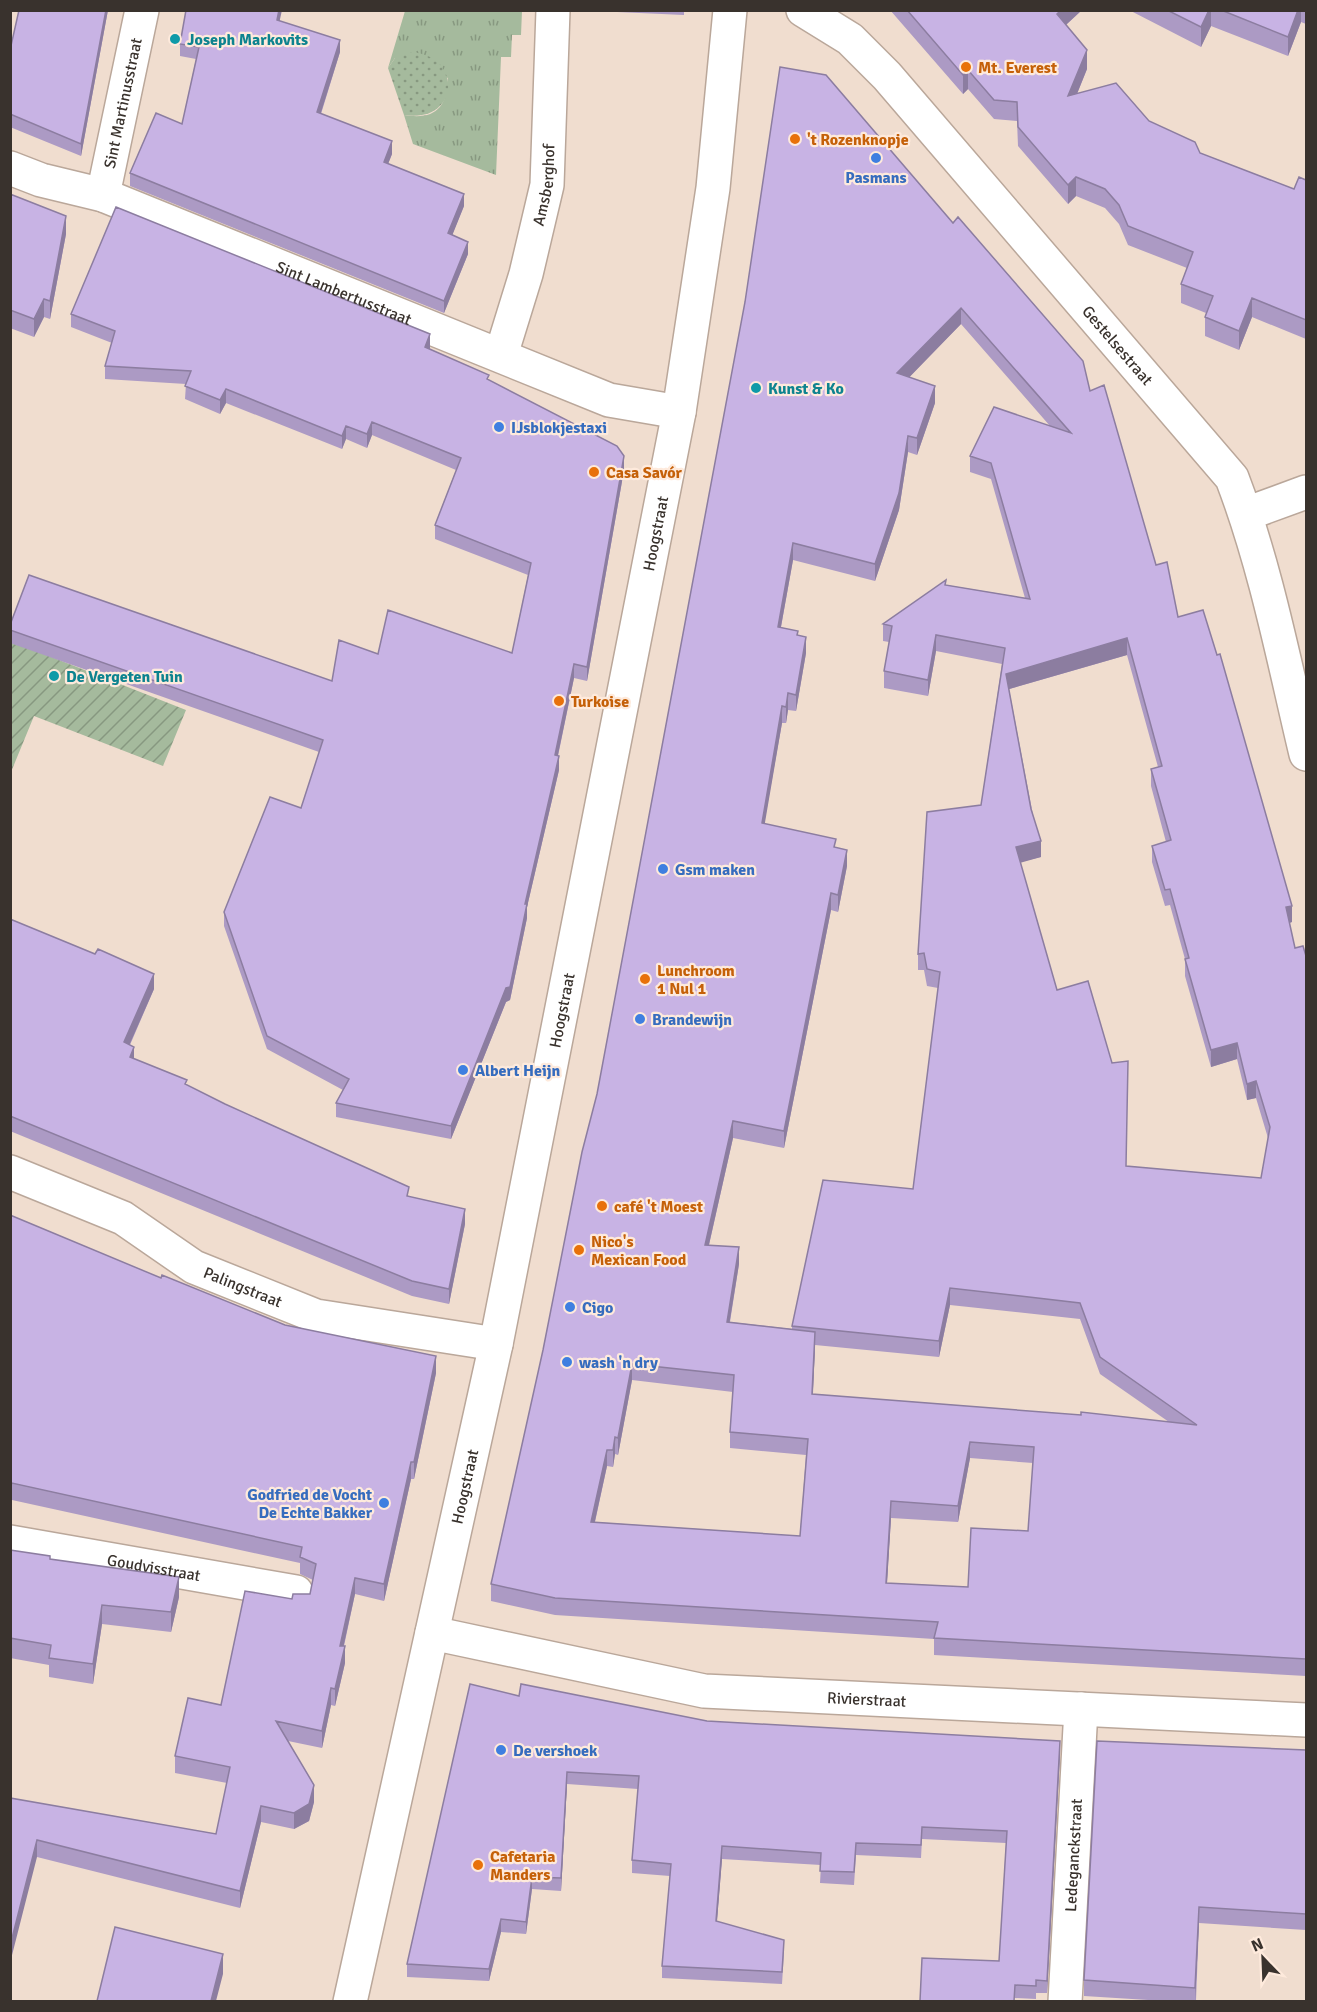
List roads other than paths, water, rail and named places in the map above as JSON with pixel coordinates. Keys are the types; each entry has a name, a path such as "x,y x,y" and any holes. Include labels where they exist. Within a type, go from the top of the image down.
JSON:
{"street":[{"name":"Sint Martinusstraat","path":"103,195 142,10"},
{"name":"Amsberghof","path":"501,356 526,274 548,184 554,10"},
{"name":"Hoogstraat","path":"350,2001 496,1344 679,412 712,188 730,10"},
{"name":"Gestelsestraat","path":"803,10 850,39 888,76 1232,478 1246,514 1306,754"},
{"name":"Sint Lambertusstraat","path":"10,168 41,180 103,195 609,400 679,412"},
{"path":"1246,514 1306,492"},
{"name":"Palingstraat","path":"10,1172 123,1218 194,1267 316,1316 496,1344"},
{"name":"Goudvisstraat","path":"10,1542 296,1592"},
{"name":"Rivierstraat","path":"432,1633 704,1691 1306,1720"},
{"name":"Ledeganckstraat","path":"1065,2001 1081,1709"}],"place":[{"name":"Joseph Markovits","path":"175,39"},
{"name":"Mt. Everest","path":"966,67"},
{"name":"'t Rozenknopje","path":"795,139"},
{"name":"Pasmans","path":"876,158"},
{"name":"Kunst & Ko","path":"756,388"},
{"name":"IJsblokjestaxi","path":"499,427"},
{"name":"Casa Savór","path":"594,472"},
{"name":"De Vergeten Tuin","path":"54,676"},
{"name":"Turkoise","path":"559,701"},
{"name":"Gsm maken","path":"663,869"},
{"name":"Lunchroom 1 Nul 1","path":"645,979"},
{"name":"Brandewijn","path":"640,1019"},
{"name":"Albert Heijn","path":"463,1070"},
{"name":"café 't Moest","path":"602,1206"},
{"name":"Nico's Mexican Food","path":"579,1250"},
{"name":"Cigo","path":"570,1307"},
{"name":"wash 'n dry","path":"567,1362"},
{"name":"Godfried de Vocht De Echte Bakker","path":"384,1503"},
{"name":"De vershoek","path":"501,1750"},
{"name":"Cafetaria Manders","path":"478,1865"}]}
